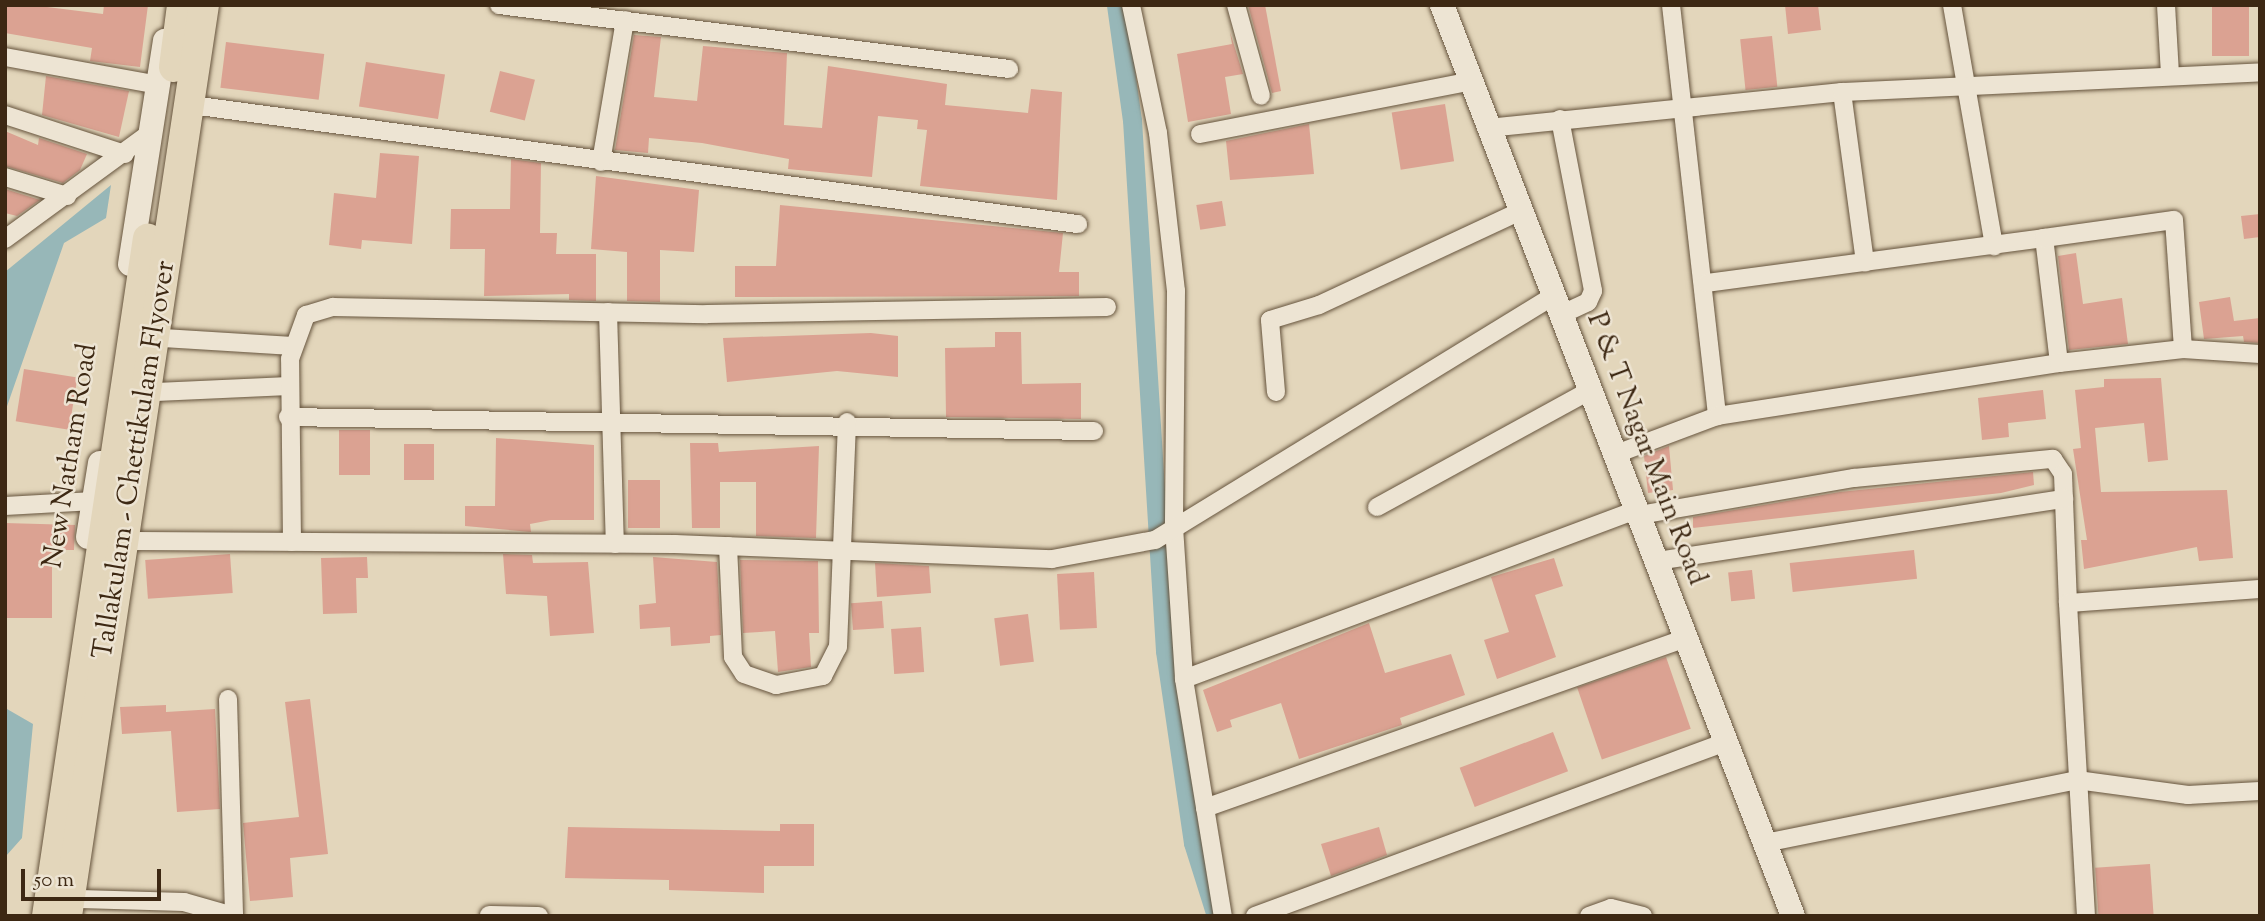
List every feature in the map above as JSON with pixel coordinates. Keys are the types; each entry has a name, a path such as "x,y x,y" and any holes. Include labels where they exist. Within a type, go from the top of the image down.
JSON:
{"highway":[{"name":"Tallakulam - Chettikulam Flyover","path":"47,916 182,5"},
{"name":"Tallakulam - Chettikulam Flyover","path":"75,910 204,5"}],"main road":[{"name":"New Natham Road","path":"34,916 170,5"},
{"path":"75,910 215,5"},
{"name":"P & T Nagar Main Road","path":"1441,5 1523,210 1793,916"}],"street":[{"path":"499,5 1009,69"},
{"path":"1131,5 1158,133 1176,291 1173,528 1184,679 1223,916"},
{"path":"1236,5 1261,96"},
{"path":"1671,5 1707,283 1717,416"},
{"path":"1952,5 1964,88 1994,246"},
{"path":"2166,5 2171,75"},
{"path":"601,162 625,20"},
{"path":"5,57 159,85"},
{"path":"1488,128 1682,105 1842,92 2260,72"},
{"path":"1200,134 1473,81"},
{"path":"1842,92 1865,262"},
{"path":"199,106 1078,224"},
{"path":"5,114 125,154"},
{"path":"133,541 728,546 1052,559 1155,540 1558,305 1588,302 1593,291 1560,119"},
{"path":"5,239 125,154 150,133"},
{"path":"5,177 67,196"},
{"path":"1276,392 1270,320 1320,305 1523,210"},
{"path":"1707,283 2174,220 2183,349"},
{"path":"2044,238 2059,363"},
{"path":"292,542 288,417 293,345 306,315 332,307 608,312 1107,307"},
{"path":"608,312 608,424 615,544"},
{"path":"163,338 293,345"},
{"path":"1616,454 1717,416 2059,363 2183,349 2260,354"},
{"path":"156,392 289,386"},
{"path":"1377,507 1591,390"},
{"path":"288,417 608,424 846,422 1094,430"},
{"path":"728,546 733,657 756,682 776,685 823,676 832,665 838,647 839,550 846,422"},
{"path":"1184,679 1638,513 1854,478 2046,458 2059,463 2064,499 2086,916"},
{"path":"1657,561 2064,499"},
{"path":"5,506 94,501"},
{"path":"2068,603 2260,589"},
{"path":"1205,808 1686,638"},
{"path":"75,910 184,902 233,916 228,699"},
{"path":"1255,916 1726,742"},
{"path":"1765,843 2077,780 2188,795 2260,791"},
{"path":"1590,916 1611,908 1643,916"},
{"path":"489,915 539,916"}],"water":[{"path":"111,185 106,218 64,243 5,412 5,272"},
{"path":"5,698 7,709 33,724 22,838 6,856"}],"building":[{"path":"31,5 103,14 104,5 148,5 140,67 90,61 92,48 5,33 5,6"},
{"path":"1248,5 1265,5 1281,91 1272,93"},
{"path":"1785,5 1818,5 1821,30 1788,34"},
{"path":"2212,5 2249,5 2249,56 2212,56"},
{"path":"1230,32 1243,74 1225,77 1231,114 1188,122 1177,54 1232,44"},
{"path":"634,35 661,37 654,97 697,101 703,46 787,53 784,125 822,128 828,66 947,84 945,105 1028,113 1031,89 1062,92 1057,200 920,186 927,130 917,129 918,120 878,116 872,177 788,169 789,159 702,143 649,138 648,153 615,150"},
{"path":"1772,36 1777,87 1746,90 1740,39"},
{"path":"226,42 324,54 319,100 220,88"},
{"path":"366,62 445,75 438,119 359,106"},
{"path":"500,71 535,80 525,120 490,112"},
{"path":"46,76 129,91 119,137 42,115"},
{"path":"1445,104 1454,161 1401,170 1392,112"},
{"path":"1309,124 1314,174 1230,180 1226,141"},
{"path":"5,131 38,145 39,138 87,154 80,170 63,183 5,166"},
{"path":"380,153 419,156 412,244 362,240 361,249 329,245 334,193 376,198"},
{"path":"511,159 541,163 540,233 557,233 556,254 596,254 596,301 569,300 569,294 484,296 485,249 450,249 451,209 510,209"},
{"path":"596,176 699,190 694,252 660,250 660,302 627,301 627,252 591,249"},
{"path":"5,189 40,200 17,216 5,213"},
{"path":"1222,201 1226,226 1200,230 1196,205"},
{"path":"780,205 1063,233 1059,272 1079,272 1079,296 735,297 735,266 776,266"},
{"path":"2260,214 2260,237 2244,239 2241,216"},
{"path":"2076,253 2083,304 2122,298 2128,344 2069,350 2058,256"},
{"path":"2230,297 2234,321 2260,318 2260,343 2244,342 2243,336 2204,339 2199,302"},
{"path":"995,332 1021,332 1022,384 1081,383 1081,419 946,417 945,348 995,347"},
{"path":"871,333 898,336 898,377 837,371 727,382 723,338"},
{"path":"24,369 77,377 69,430 16,421"},
{"path":"2161,378 2168,460 2148,462 2144,423 2095,428 2101,492 2227,490 2233,558 2199,561 2197,547 2084,569 2081,540 2087,540 2073,449 2081,448 2075,390 2104,387 2104,379"},
{"path":"2043,390 2046,419 2008,423 2009,437 1982,440 1978,398"},
{"path":"339,430 370,430 370,475 339,475"},
{"path":"496,438 594,445 594,520 551,520 530,524 531,532 465,526 465,506 495,506"},
{"path":"690,443 718,443 719,452 819,446 816,538 756,536 756,482 720,482 720,528 692,528"},
{"path":"404,444 434,444 434,480 404,480"},
{"path":"1669,446 1673,490 1648,493 1644,456"},
{"path":"2033,472 2034,485 2001,493 1693,528 1693,517 1840,492"},
{"path":"628,480 660,480 660,528 628,528"},
{"path":"5,523 75,525 74,550 52,550 52,618 5,618"},
{"path":"1914,550 1917,579 1793,592 1790,563"},
{"path":"230,554 233,593 148,599 145,560"},
{"path":"503,554 532,555 533,563 588,562 594,633 550,636 547,596 506,594"},
{"path":"367,557 368,578 356,578 357,613 323,614 321,558"},
{"path":"653,557 717,562 721,635 710,636 710,643 671,646 670,627 640,629 639,605 656,603"},
{"path":"1554,558 1563,586 1535,595 1556,657 1497,679 1484,640 1509,632 1491,577"},
{"path":"740,560 818,561 819,633 809,633 811,667 778,672 775,631 743,633"},
{"path":"875,563 929,566 931,593 877,597"},
{"path":"1752,570 1755,599 1731,601 1728,573"},
{"path":"1094,572 1097,628 1060,630 1057,574"},
{"path":"882,601 884,628 853,630 851,603"},
{"path":"1028,614 1034,662 1000,666 994,618"},
{"path":"1369,623 1385,673 1451,654 1465,695 1400,718 1402,725 1299,759 1281,703 1230,720 1232,727 1217,732 1203,690"},
{"path":"921,627 924,672 894,674 891,629"},
{"path":"1666,657 1691,729 1602,759 1577,688"},
{"path":"310,699 328,854 290,858 293,897 250,901 243,823 299,817 285,702"},
{"path":"166,705 166,712 215,709 220,809 177,812 171,731 122,734 120,707"},
{"path":"1553,732 1568,771 1475,807 1460,768"},
{"path":"780,824 814,824 814,866 764,866 764,893 669,890 669,880 565,878 568,827 780,831"},
{"path":"1379,827 1387,855 1331,876 1321,844"},
{"path":"2150,864 2154,916 2099,916 2095,868"}],"waterway":[{"path":"1116,5 1132,120 1165,651 1193,843 1216,916"}]}
